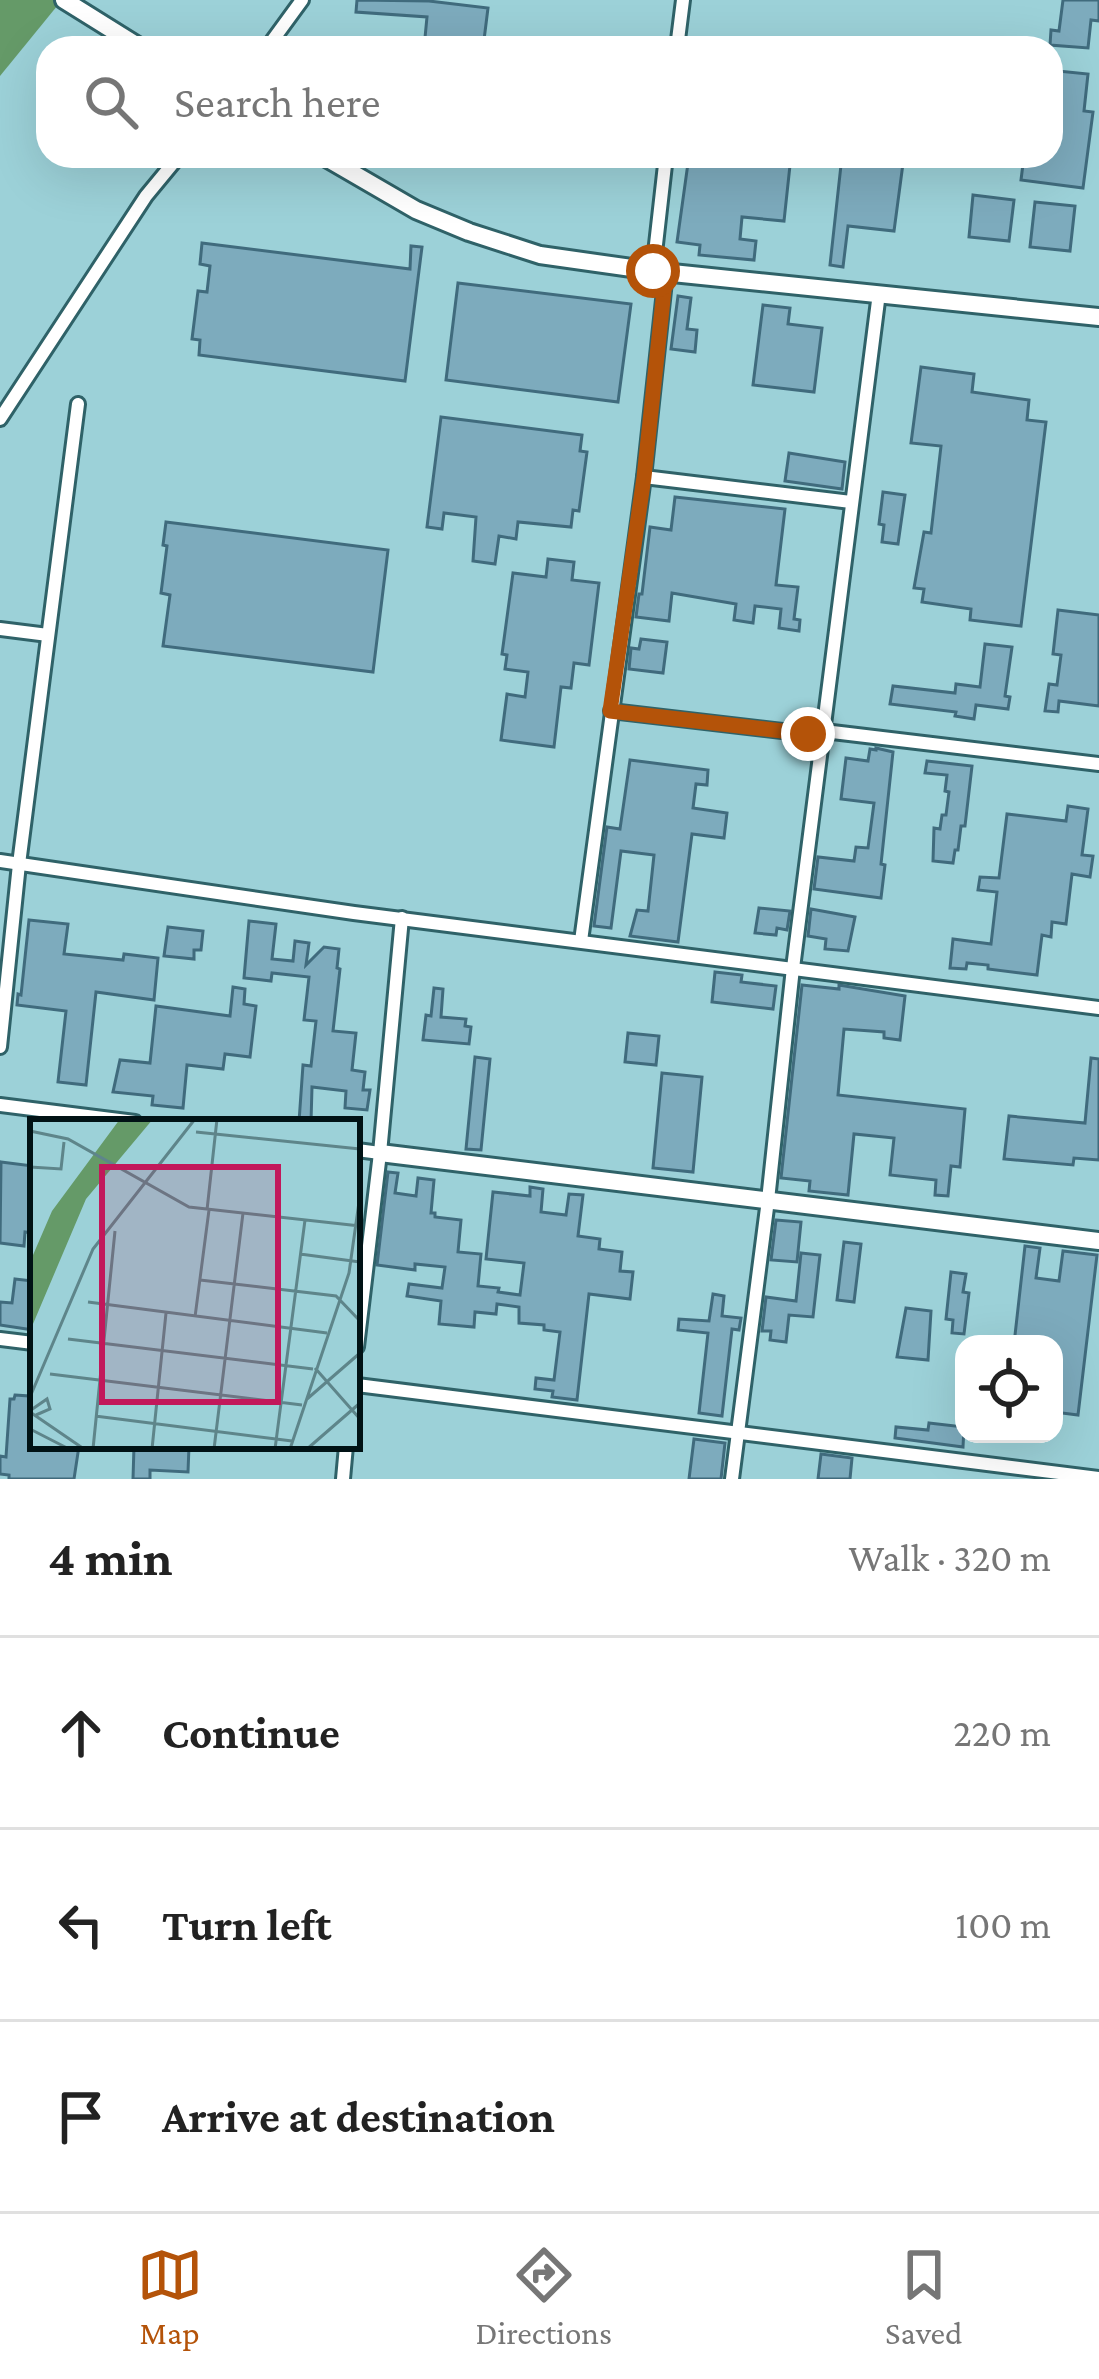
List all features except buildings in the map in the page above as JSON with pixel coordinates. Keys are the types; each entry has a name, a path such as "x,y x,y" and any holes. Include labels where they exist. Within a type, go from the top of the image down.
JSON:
{"street":[{"path":"64,0 122,36"},
{"path":"276,36 302,0"},
{"path":"678,36 683,0"},
{"path":"0,419 169,168"},
{"path":"344,168 416,210 540,255 660,272 1099,317"},
{"path":"581,941 644,477 665,168"},
{"path":"733,1479 879,293"},
{"path":"0,1047 78,404"},
{"path":"644,477 851,502"},
{"path":"0,629 48,635"},
{"path":"610,711 1099,764"},
{"path":"0,861 1099,1008"},
{"path":"360,1322 402,918"},
{"path":"0,1105 112,1119"},
{"path":"360,1150 1099,1241"},
{"path":"0,1339 30,1343"},
{"path":"360,1384 1099,1478"},
{"path":"343,1479 346,1449"}],"shaded area":[{"path":"0,0 62,0 0,76"}],"route":[{"path":"653,271 666,272 644,477 610,711 808,734"}]}
